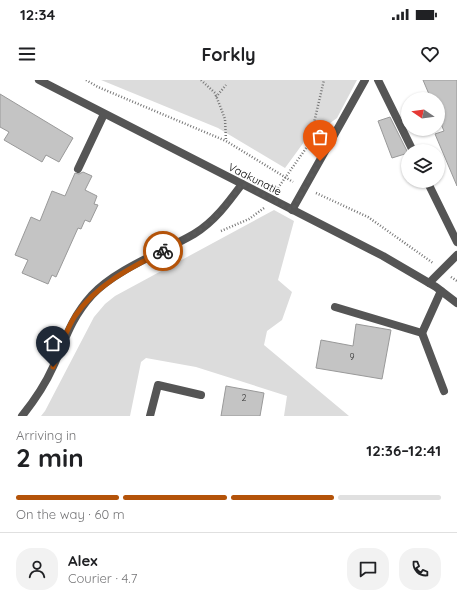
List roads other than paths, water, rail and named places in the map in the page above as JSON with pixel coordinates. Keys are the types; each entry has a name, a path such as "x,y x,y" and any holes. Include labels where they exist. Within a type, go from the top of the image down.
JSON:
{"street":[{"name":"Vaakunatie","path":"40,80 383,256 441,291 457,303"},
{"path":"292,210 365,80"},
{"path":"378,80 410,144"},
{"path":"78,169 104,114"},
{"path":"22,416 43,386 75,317 93,294 115,277 194,234 211,222 225,207 242,184"},
{"path":"430,188 457,242"},
{"path":"428,283 457,255"},
{"path":"441,291 422,333 444,391"},
{"path":"336,306 422,333"},
{"path":"150,416 158,385 201,395"}]}
